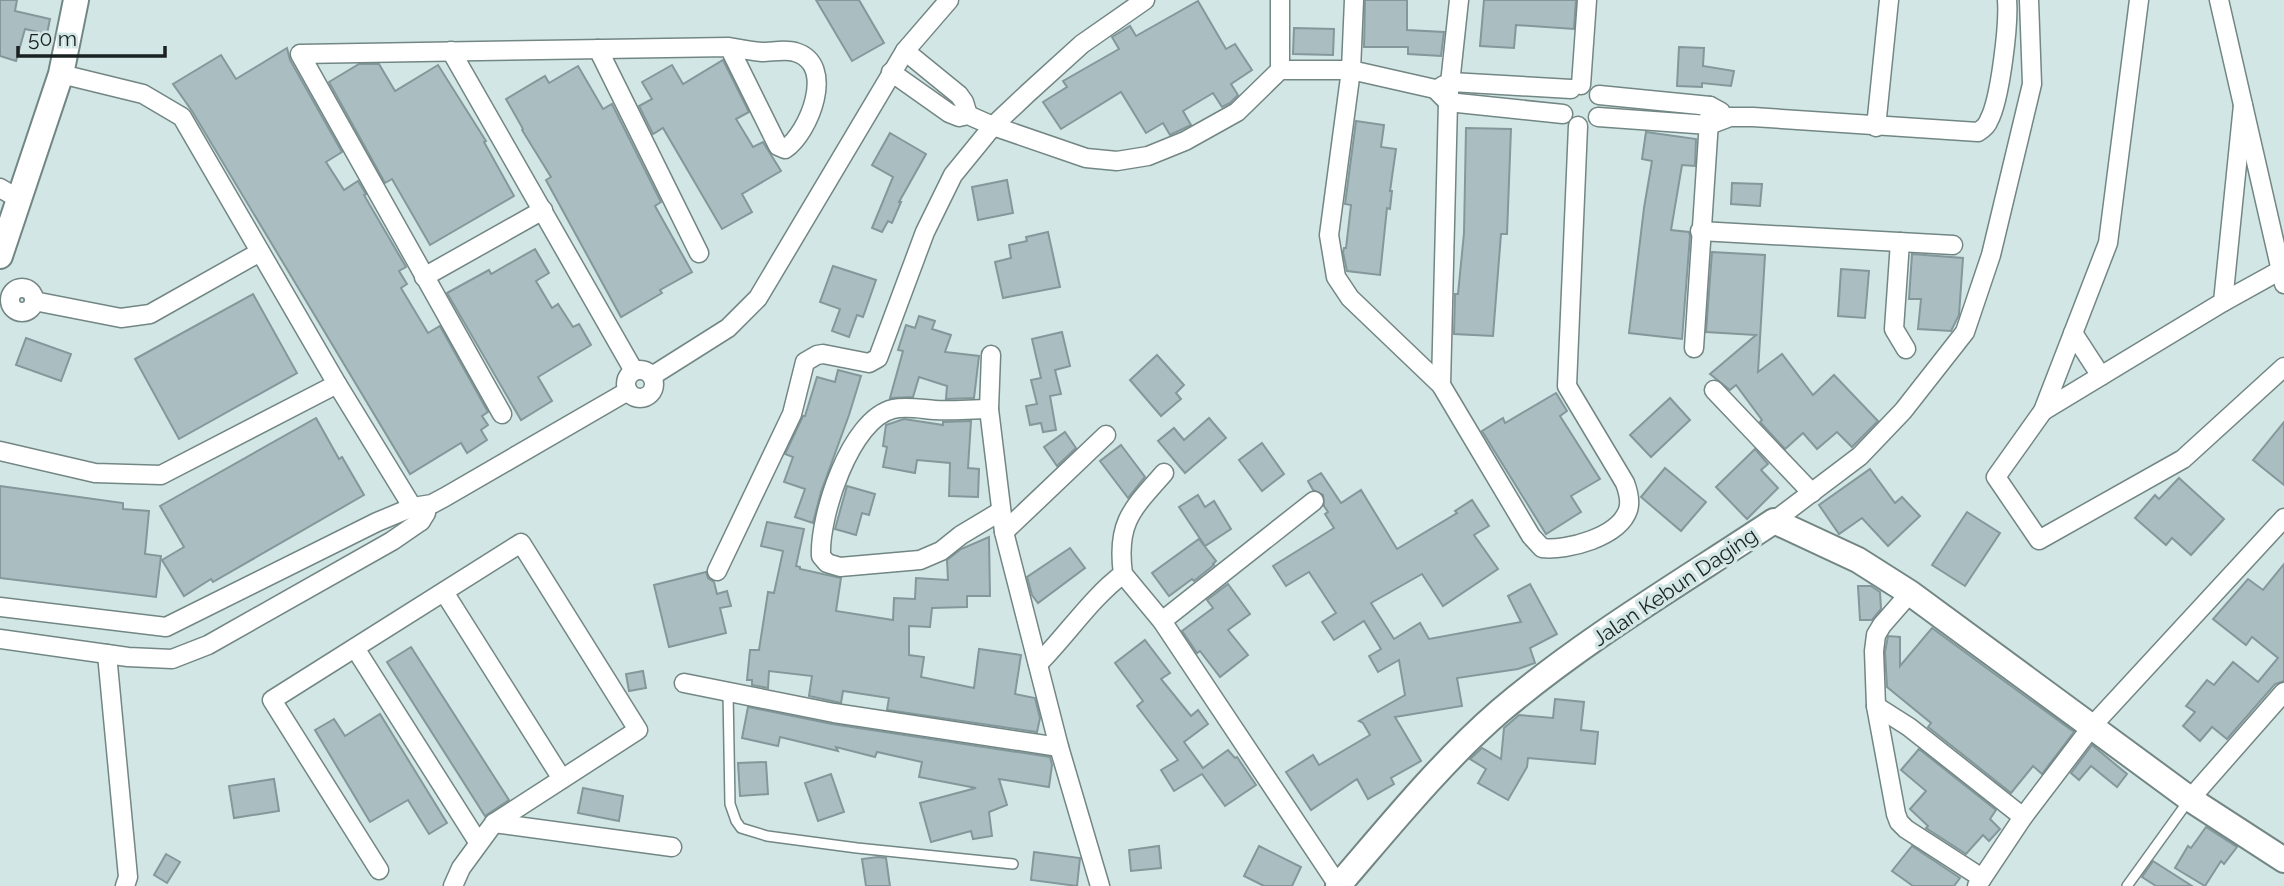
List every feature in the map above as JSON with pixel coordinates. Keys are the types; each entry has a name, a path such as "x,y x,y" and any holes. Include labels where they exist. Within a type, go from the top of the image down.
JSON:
{"street":[{"path":"0,256 10,193 61,74 76,0"},
{"path":"652,376 728,328 758,298 891,72 905,51 949,0"},
{"path":"717,571 792,414 805,362 823,354 869,363 878,358 930,220 953,175 993,126 1082,44 1145,0"},
{"path":"1280,0 1280,70"},
{"path":"1354,0 1351,70 1329,235 1336,278 1350,298 1441,385 1531,536 1542,548 1565,548 1593,540 1621,523 1629,509 1629,494 1625,483 1567,386 1578,126"},
{"path":"1441,385 1448,102 1443,85 1459,0"},
{"path":"1587,0 1576,87 1564,95 1563,114 1570,123 1586,126 1598,117 1601,110 1599,95"},
{"path":"1876,127 1889,0"},
{"path":"1598,117 1709,125 1730,117 1968,133 1982,130 1990,119 2001,73 2007,0"},
{"path":"1774,521 1860,456 1939,369 1965,332 1991,255 2032,85 2029,0"},
{"path":"2139,0 2108,243 2043,411 1996,477 2039,540 2183,459 2284,367"},
{"path":"2043,411 2223,302 2282,277 2219,0"},
{"path":"502,414 300,54 729,47 760,52 795,52 808,60 817,73 816,91 807,123 794,143 785,149 778,146 729,47"},
{"path":"598,49 699,253"},
{"path":"451,51 634,371"},
{"path":"905,51 959,95 968,115"},
{"path":"891,72 949,113 959,117 968,115 1086,158 1116,161 1148,156 1185,141 1237,112 1280,70 1351,70 1443,85 1576,87 1592,89 1599,95 1710,106 1730,117"},
{"path":"61,74 143,94 182,117 337,384 417,514"},
{"path":"1448,102 1563,114"},
{"path":"2223,302 2243,105"},
{"path":"1694,348 1710,106"},
{"path":"424,277 543,209"},
{"path":"1700,230 1953,245"},
{"path":"1900,242 1894,329 1906,349"},
{"path":"5,297 15,289 26,288 34,301 121,317 150,314 260,252"},
{"path":"2073,333 2101,376"},
{"path":"991,355 989,409 1004,532 1059,747 1100,886"},
{"path":"634,371 644,371 652,376"},
{"path":"634,371 626,382 628,391 636,397 645,397 652,390 652,376"},
{"path":"0,451 95,473 161,475 337,384"},
{"path":"1714,390 1812,493"},
{"path":"0,607 166,627 417,514 628,391"},
{"path":"989,409 894,408 881,413 845,458 825,511 821,556 827,563 840,567 920,560 941,551 961,535 1001,511"},
{"path":"1004,532 1106,435"},
{"path":"1164,473 1140,500 1124,527 1121,542 1123,574 1162,621 1338,886"},
{"path":"1162,621 1314,501"},
{"path":"0,639 107,654 172,659 208,645 391,541 417,514"},
{"path":"1910,593 1876,635 1874,651 1875,706 1899,822 1979,882 2023,817 2093,725 2284,518"},
{"name":"Jalan Kebun Daging","path":"1338,886 1436,775 1498,713 1566,659 1774,521 1858,560 1910,593 2093,725 2190,799 2284,860"},
{"path":"379,870 272,700 521,543 638,730 494,823 461,868 453,886"},
{"path":"1038,664 1105,588 1123,574"},
{"path":"444,592 562,779"},
{"path":"166,627 172,659"},
{"path":"355,648 478,842"},
{"path":"107,654 128,877 125,886"},
{"path":"684,684 834,713 1059,747"},
{"path":"2190,799 2284,692"},
{"path":"1875,706 1909,727 2023,817"},
{"path":"494,823 672,847"}],"lane":[{"path":"728,692 730,804 741,828 767,836 857,848 1013,864"},
{"path":"2127,886 2190,799"}],"building":[{"path":"0,0 17,0 15,11 50,19 47,34 25,29 16,61 0,56"},
{"path":"816,0 859,0 884,43 852,61"},
{"path":"1365,0 1407,0 1407,30 1444,32 1441,56 1408,54 1408,47 1364,47"},
{"path":"1484,0 1576,0 1574,29 1516,25 1514,48 1480,46"},
{"path":"1198,1 1226,49 1235,44 1252,70 1231,84 1238,95 1230,103 1222,107 1213,93 1183,111 1191,125 1170,135 1163,123 1146,133 1121,92 1061,129 1043,102 1067,87 1063,81 1119,49 1112,37 1130,26 1136,36"},
{"path":"1294,28 1334,29 1333,55 1293,54"},
{"path":"1679,47 1704,48 1703,66 1734,71 1731,86 1702,83 1702,87 1677,86"},
{"path":"287,48 290,60 342,152 326,162 344,190 358,181 406,267 399,271 407,284 401,288 428,333 440,326 488,412 482,416 488,425 481,430 487,440 467,453 461,443 410,474 192,111 173,84 221,55 236,79"},
{"path":"723,60 749,112 736,119 753,147 763,142 781,171 742,194 752,212 722,229 663,128 653,134 639,106 652,99 642,82 672,65 683,84"},
{"path":"359,64 379,64 395,91 438,65 486,141 484,142 514,196 430,245 392,179 385,183 329,82"},
{"path":"578,66 603,109 612,104 661,202 655,206 692,272 621,317 546,180 551,177 506,99 545,76 549,83"},
{"path":"1356,121 1384,125 1381,147 1396,149 1380,275 1347,271 1343,252 1346,248 1351,205 1345,204"},
{"path":"1466,128 1511,129 1507,234 1501,234 1493,336 1454,334 1455,294 1458,294 1464,233"},
{"path":"1646,132 1696,139 1695,166 1682,165 1671,230 1689,232 1690,236 1682,339 1629,333 1652,161 1642,159"},
{"path":"890,133 926,154 899,202 892,223 888,221 882,232 872,228 893,177 872,165"},
{"path":"1007,180 1013,213 978,220 972,187"},
{"path":"1732,183 1762,184 1760,206 1731,204"},
{"path":"1048,232 1060,287 1003,298 995,262 1011,258 1009,245 1027,241 1026,237"},
{"path":"535,249 549,273 536,281 552,308 558,304 573,327 579,324 591,345 538,377 552,401 521,420 447,293 489,270 491,274"},
{"path":"1712,252 1765,255 1758,372 1782,354 1813,395 1834,375 1878,421 1852,447 1837,432 1817,449 1803,433 1785,449 1760,422 1762,420 1736,385 1730,390 1710,374 1756,335 1706,332"},
{"path":"1912,254 1963,258 1959,315 1951,331 1918,329 1921,299 1909,299"},
{"path":"833,266 876,280 863,317 857,315 849,337 832,331 840,309 820,302"},
{"path":"1841,269 1869,271 1865,318 1838,316"},
{"path":"253,294 297,373 179,439 135,359"},
{"path":"919,316 935,321 932,329 951,335 945,352 979,356 974,398 946,399 947,386 919,377 913,397 890,398 903,351 898,350 906,325 915,328"},
{"path":"1062,332 1070,366 1055,370 1061,394 1050,396 1056,430 1043,432 1041,423 1030,425 1026,406 1037,404 1031,380 1041,378 1032,339"},
{"path":"26,338 71,354 61,381 16,365"},
{"path":"1157,355 1184,385 1176,393 1181,399 1161,416 1130,380"},
{"path":"838,370 861,376 813,523 795,517 805,489 784,482 793,457 785,454 805,416 817,377 835,382"},
{"path":"1556,393 1567,411 1560,416 1600,479 1571,496 1581,512 1546,534 1482,431 1503,418 1505,423"},
{"path":"1670,398 1690,420 1651,457 1630,435"},
{"path":"316,418 339,459 342,457 364,495 184,596 162,560 184,547 160,506"},
{"path":"1209,418 1226,438 1185,473 1158,441 1174,428 1184,440"},
{"path":"904,419 943,425 943,422 971,421 968,468 979,469 978,497 949,496 950,463 917,460 915,473 883,467 887,447 883,446 886,425"},
{"path":"2284,422 2284,485 2253,460"},
{"path":"1065,432 1076,448 1057,466 1044,447"},
{"path":"1262,443 1284,474 1262,491 1239,460"},
{"path":"1121,445 1145,477 1128,498 1100,461"},
{"path":"1755,449 1768,464 1761,470 1778,488 1747,519 1716,487"},
{"path":"1665,468 1706,502 1681,531 1641,497"},
{"path":"1870,469 1895,503 1902,497 1920,516 1888,546 1862,518 1839,534 1819,505"},
{"path":"1321,473 1341,503 1361,490 1397,549 1457,513 1455,511 1472,500 1489,526 1474,535 1498,569 1443,606 1422,574 1371,603 1394,639 1420,623 1429,639 1521,622 1508,596 1530,584 1557,634 1530,648 1535,663 1518,669 1457,678 1462,706 1395,717 1421,761 1391,778 1394,784 1368,799 1357,779 1311,810 1286,772 1313,755 1319,765 1370,735 1359,721 1405,695 1399,660 1378,672 1369,656 1381,649 1364,621 1334,640 1322,622 1336,613 1309,572 1286,586 1273,566 1334,528 1325,514 1328,512 1324,506 1323,495 1313,490 1308,481"},
{"path":"2179,478 2224,519 2191,555 2172,538 2166,545 2135,518 2155,495 2159,499"},
{"path":"0,486 123,503 123,509 149,511 145,554 161,556 156,597 0,578"},
{"path":"847,486 875,494 869,515 862,513 856,535 835,529"},
{"path":"1198,495 1205,507 1214,501 1231,529 1205,546 1179,507"},
{"path":"1967,512 2000,533 1965,586 1932,565"},
{"path":"767,522 804,529 796,566 841,578 836,611 893,620 894,598 915,599 916,578 948,580 947,560 961,549 989,537 990,596 967,596 967,607 932,608 930,627 909,626 909,655 924,657 921,677 974,688 979,649 1021,655 1015,694 1035,698 1040,718 1037,732 887,710 889,698 843,691 841,703 809,696 812,676 769,671 768,688 752,685 752,680 747,680 750,650 759,650 768,592 774,593 783,551 761,546"},
{"path":"1199,539 1216,561 1214,565 1169,596 1152,573"},
{"path":"1070,548 1085,568 1038,603 1032,595 1027,577"},
{"path":"2284,564 2284,681 2275,684 2227,739 2212,727 2200,741 2183,726 2195,712 2186,706 2207,680 2214,685 2233,662 2258,682 2278,658 2252,637 2246,645 2213,619 2248,579 2263,590"},
{"path":"706,572 708,578 714,582 717,594 727,591 731,606 720,608 726,633 669,647 654,585"},
{"path":"1228,584 1250,614 1228,630 1248,655 1220,677 1200,651 1197,653 1182,631 1213,608 1207,600"},
{"path":"1858,586 1871,586 1880,592 1881,609 1872,620 1860,620"},
{"path":"1932,628 2074,732 2042,774 2033,766 2011,793 1928,727 1931,723 1887,687 1885,652 1888,636 1900,637 1900,666"},
{"path":"1145,640 1170,673 1161,679 1191,716 1198,710 1208,724 1184,742 1203,768 1228,750 1237,757 1256,785 1225,806 1202,774 1174,791 1161,770 1178,760 1137,706 1143,701 1115,663"},
{"path":"411,647 509,800 485,816 387,662"},
{"path":"643,671 646,688 629,691 626,674"},
{"path":"1555,699 1584,702 1581,730 1598,732 1595,764 1528,758 1527,767 1508,800 1478,783 1486,769 1470,759 1482,748 1501,759 1504,728 1519,715 1553,718"},
{"path":"748,707 832,724 1050,757 1052,765 1049,787 999,779 1007,805 989,812 992,836 973,839 971,831 931,842 920,803 976,788 919,777 922,762 877,752 875,757 780,737 778,746 742,738"},
{"path":"380,714 447,823 429,834 408,800 370,822 315,730 334,719 345,736"},
{"path":"2092,745 2127,774 2117,787 2091,766 2079,780 2071,773"},
{"path":"1919,749 1996,810 1990,819 2000,829 1989,841 1983,835 1966,854 1926,828 1928,826 1910,809 1926,791 1901,770"},
{"path":"766,762 768,794 740,796 738,763"},
{"path":"831,774 844,812 818,821 805,783"},
{"path":"274,779 279,811 234,818 229,786"},
{"path":"583,788 623,796 619,821 578,813"},
{"path":"2206,827 2237,847 2224,864 2221,861 2205,886 2175,868 2188,846 2191,848"},
{"path":"1159,846 1161,868 1131,871 1129,850"},
{"path":"1259,846 1301,867 1292,886 1264,886 1244,876"},
{"path":"1912,846 1960,878 1954,886 1913,886 1892,871"},
{"path":"1034,852 1080,858 1077,886 1031,880"},
{"path":"166,854 180,862 167,883 154,875"},
{"path":"886,858 890,886 866,886 862,859"},
{"path":"2153,861 2192,886 2156,886 2142,877"}]}
